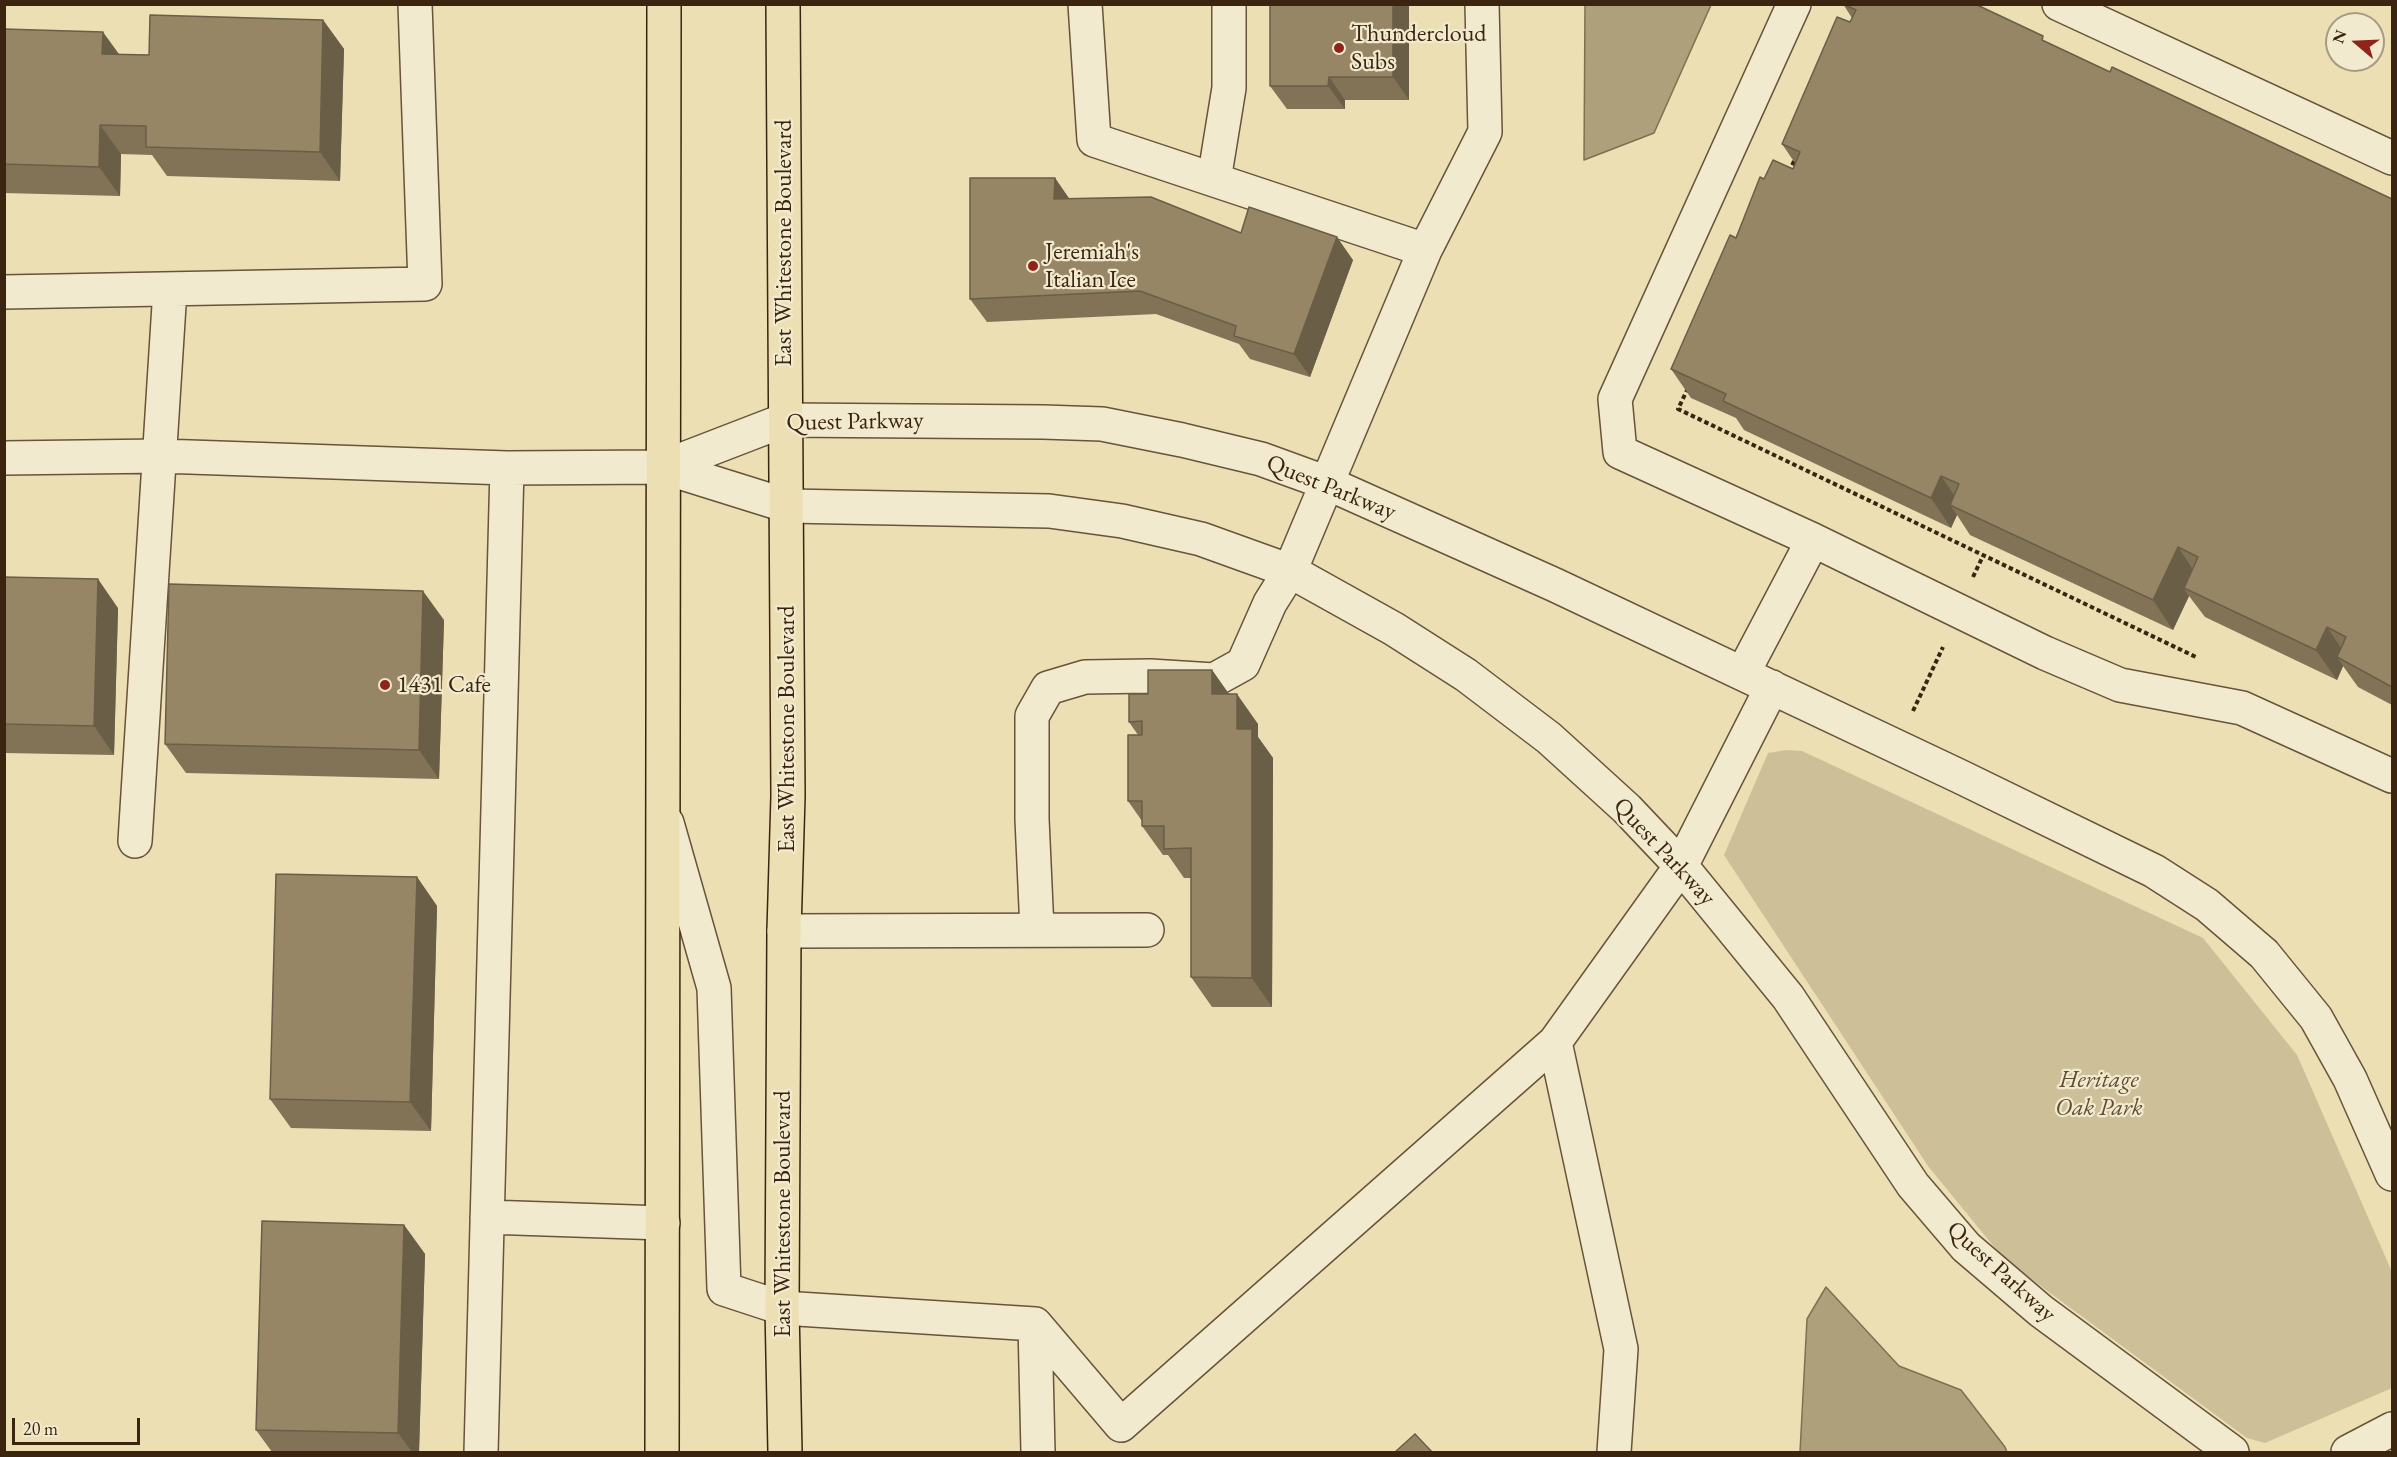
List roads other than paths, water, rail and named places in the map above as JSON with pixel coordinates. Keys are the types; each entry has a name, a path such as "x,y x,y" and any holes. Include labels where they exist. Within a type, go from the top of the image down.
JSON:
{"main road":[{"path":"662,1452 661,803 664,4"},
{"name":"East Whitestone Boulevard","path":"783,4 785,420 788,506 788,796 784,931 782,1308 785,1452"}],"street":[{"path":"4,292 425,284 415,4"},
{"path":"1085,4 1094,140 1425,250"},
{"path":"1214,180 1229,88 1229,4"},
{"path":"1037,930 1032,819 1032,716 1048,688 1085,677 1150,676 1214,680 1243,664 1270,603 1290,571 1425,250 1485,132 1482,4"},
{"path":"1794,4 1615,399 1620,452 1813,540 2045,653 2120,685 2242,708 2392,776"},
{"path":"2059,4 2392,158"},
{"path":"135,841 170,289"},
{"name":"Quest Parkway","path":"663,467 785,420 1102,424 1261,459 1327,483 1743,673 2154,871 2207,905 2264,954 2316,1018 2350,1080 2392,1174"},
{"path":"4,458 161,456 507,468 663,467"},
{"name":"Quest Parkway","path":"663,467 788,506 1049,510 1122,521 1201,539 1290,571 1394,629 1466,675 1575,762 1627,809 1681,866 1788,997 1913,1185 1966,1247 2041,1311 2232,1452"},
{"path":"481,1452 507,468"},
{"path":"1743,673 1813,540"},
{"path":"661,803 714,988 724,1289 782,1308 1035,1324 1121,1425 1555,1042 1681,866 1772,687"},
{"path":"784,931 1147,930"},
{"path":"1555,1042 1621,1349 1614,1452"},
{"path":"487,1217 663,1223"},
{"path":"1035,1324 1038,1452"},
{"path":"2348,1452 2392,1429"}],"place":[{"name":"Thundercloud Subs","path":"1339,48"},
{"name":"Jeremiah's Italian Ice","path":"1033,266"},
{"name":"1431 Cafe","path":"385,685"}],"park label":[{"name":"Heritage Oak Park","path":"2099,1094"}]}
